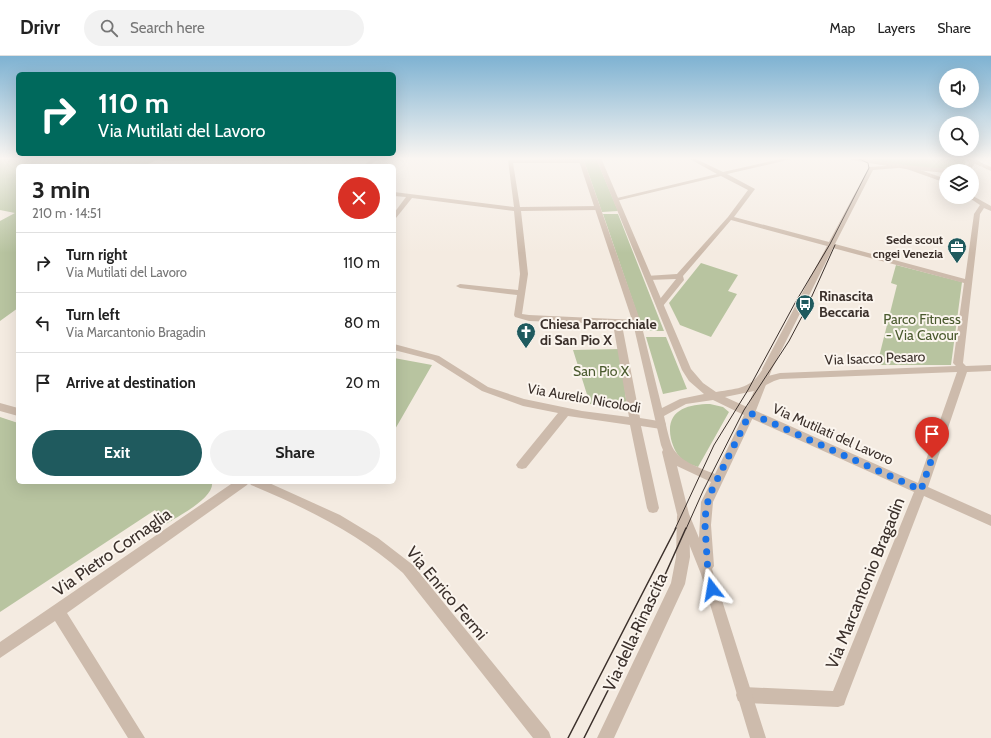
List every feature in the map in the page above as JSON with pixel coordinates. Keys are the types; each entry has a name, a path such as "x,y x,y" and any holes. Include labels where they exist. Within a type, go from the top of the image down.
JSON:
{"street":[{"path":"514,190 524,274 518,315 529,318 637,323"},
{"path":"592,190 637,323 683,514 708,574 758,738"},
{"name":"Via Mutilati del Lavoro","path":"612,190 687,370 698,385 713,396 991,521"},
{"path":"616,199 655,190"},
{"path":"649,278 669,278 679,276 730,218 751,190"},
{"path":"708,574 705,513 708,502 750,413 767,369 861,190"},
{"path":"396,194 517,209 598,208"},
{"path":"396,207 408,196"},
{"path":"396,214 408,196"},
{"path":"979,202 991,209"},
{"path":"963,369 958,363 977,214 983,205"},
{"path":"730,218 833,244 969,282"},
{"path":"660,304 680,280 679,276"},
{"path":"460,286 521,293"},
{"path":"617,322 635,422 653,508"},
{"name":"Via Aurelio Nicolodi","path":"396,348 436,358 490,392 523,402 566,412 661,426"},
{"name":"Via Isacco Pesaro","path":"762,384 771,378 780,376 991,368"},
{"path":"659,414 684,401 748,390 754,386 767,369"},
{"name":"Via Marcantonio Bragadin","path":"744,695 838,699 921,490 963,369"},
{"path":"0,407 16,411"},
{"path":"522,465 566,412"},
{"path":"666,445 670,454 680,463 718,480"},
{"name":"Via Pietro Cornaglia","path":"0,651 240,484"},
{"name":"Via Enrico Fermi","path":"259,484 326,514 371,539 395,557 408,569 543,738"},
{"name":"Via della Rinascita","path":"605,738 678,584 683,557 683,514"},
{"path":"58,612 137,738"}],"green space":[{"path":"0,190 16,190 16,309 0,321 0,221 15,213 0,210"},
{"path":"594,190 609,190 618,211 602,212"},
{"path":"603,214 618,214 664,331 643,331"},
{"path":"701,263 738,275 728,291 737,294 711,337 680,325 669,303"},
{"name":"Parco Fitness - Via Cavour","path":"896,265 962,282 951,365 877,365 897,285 891,283"},
{"path":"646,337 666,337 687,389 663,394"},
{"name":"San Pio X","path":"620,349 627,407 590,404 573,350"},
{"path":"396,358 432,365 396,428"},
{"path":"701,404 710,404 723,407 729,412 698,467 689,464 679,457 671,439 671,422 679,411"},
{"path":"0,417 16,422 16,484 212,484 208,494 202,500 166,524 155,510 0,612"}],"tram line":[{"path":"675,529 714,445 748,390 795,303 830,244 858,190"},
{"path":"686,529 703,491 744,410 789,341 807,307 835,245"},
{"path":"568,738 676,528"},
{"path":"584,738 656,595 686,528"}],"place":[{"name":"Sede scout cngei Venezia","path":"957,264"},
{"name":"Rinascita Beccaria","path":"805,321"},
{"name":"Chiesa Parrocchiale di San Pio X","path":"526,349"}],"route":[{"path":"712,589 708,574 705,525 706,507 712,490 750,413 921,490 932,458"}]}
